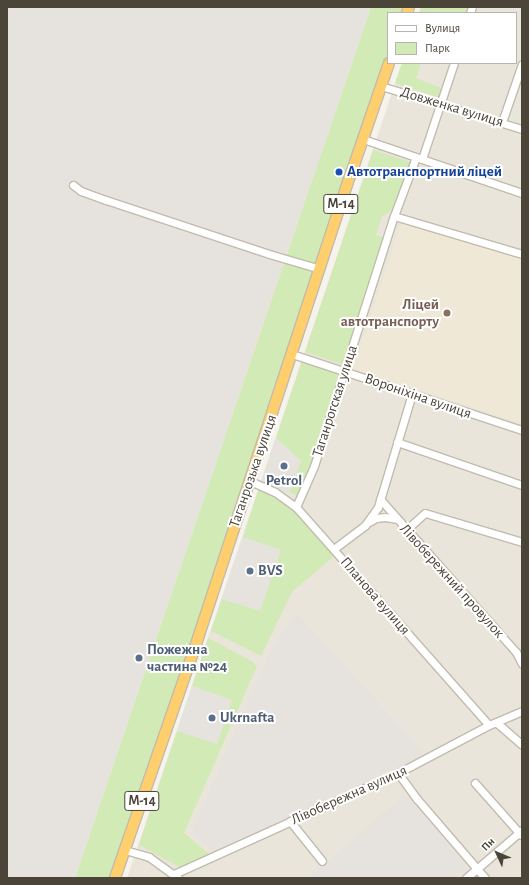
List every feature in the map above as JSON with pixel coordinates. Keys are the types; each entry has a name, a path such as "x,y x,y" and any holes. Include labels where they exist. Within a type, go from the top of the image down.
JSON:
{"highway":[{"name":"Таганрозька вулиця","path":"115,878 197,641 389,64"}],"street":[{"name":"Таганрогская улица","path":"296,507 314,466 394,216 419,158 454,64"},
{"path":"502,122 522,64"},
{"name":"Довженка вулиця","path":"381,86 522,129"},
{"path":"363,139 522,193"},
{"path":"73,185 80,191 106,200 269,254 320,269"},
{"path":"394,216 522,254"},
{"name":"Вороніхіна вулиця","path":"292,354 522,430"},
{"path":"365,525 378,507 412,394"},
{"path":"397,442 522,485"},
{"name":"Планова вулиця","path":"250,481 275,492 296,507 335,548 489,725"},
{"name":"Лівобережний провулок","path":"380,499 406,530 519,650 522,664"},
{"path":"406,530 425,512 522,542"},
{"path":"335,548 376,518 396,519"},
{"name":"Лівобережна вулиця","path":"176,876 290,821 398,774 489,725 497,723 522,711"},
{"path":"497,723 522,745"},
{"path":"398,774 417,799 485,878"},
{"path":"466,878 521,833 475,783"},
{"path":"290,821 322,861"},
{"path":"125,850 149,857 176,876"}],"shaded area":[{"path":"7,7 371,7 75,878 7,878"},
{"path":"421,7 522,7 522,190 375,143 402,64 517,64 517,12 419,12"},
{"path":"374,146 522,194 522,878 127,878"},
{"name":"Ліцей автотранспорту","path":"403,218 522,258 522,423 353,369"},
{"path":"276,438 301,461 290,493 261,483"},
{"path":"243,537 281,550 260,611 222,599"},
{"path":"297,613 423,752 422,759 215,853 191,833 271,649"},
{"path":"192,686 232,700 217,745 177,731"},
{"path":"405,794 467,867 455,878 308,878"}],"green space":[{"path":"371,7 404,7 402,12 387,12 387,57 111,878 75,878"},
{"path":"421,7 472,7 470,12 419,12"},
{"path":"402,64 421,64 416,78 443,89 440,98 395,83"},
{"path":"373,150 410,162 395,209 382,216 376,235 385,238 344,365 305,352"},
{"path":"302,361 341,374 303,488 297,495 290,493 301,461 276,438"},
{"path":"259,488 287,502 334,556 292,592 261,656 211,631 222,599 260,611 281,550 243,537"},
{"path":"208,638 250,660 257,666 184,833 210,855 181,868 139,845 177,731 217,744 232,700 192,686"}],"place":[{"name":"Автотранспортний ліцей","path":"339,172"},
{"name":"Ліцей автотранспорту","path":"447,313"},
{"name":"Petrol","path":"284,466"},
{"name":"BVS","path":"250,571"},
{"name":"Пожежна частина №24","path":"139,658"},
{"name":"Ukrnafta","path":"212,718"}]}
